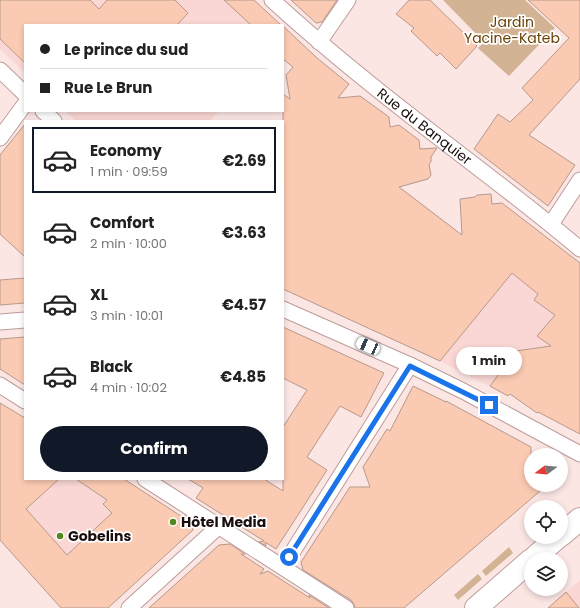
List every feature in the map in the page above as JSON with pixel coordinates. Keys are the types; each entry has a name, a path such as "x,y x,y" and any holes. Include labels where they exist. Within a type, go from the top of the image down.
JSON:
{"main road":[{"path":"568,529 580,518"},
{"path":"541,552 550,544"},
{"path":"476,608 524,567"}],"street":[{"name":"Rue du Banquier","path":"272,0 319,42 415,120 551,224 580,249"},
{"path":"319,42 348,0"},
{"path":"0,70 24,93"},
{"path":"0,138 24,105"},
{"path":"44,112 53,120"},
{"path":"551,224 580,180"},
{"path":"284,309 463,391 580,454"},
{"path":"0,322 24,320"},
{"path":"282,567 410,366"},
{"path":"0,385 24,400"},
{"path":"147,480 346,608"},
{"path":"129,608 218,527"}],"shaded area":[{"path":"0,0 254,0 280,24 24,24 24,72 0,49"},
{"path":"66,112 218,112 211,120 75,120"},
{"path":"319,125 572,319 508,396 440,361 284,289"},
{"name":"Gobelins","path":"26,480 125,480 155,500 53,599 0,498"},
{"path":"580,580 580,608 548,608 562,596 568,596 568,590"}],"green space":[{"name":"Jardin Yacine-Kateb","path":"443,0 525,0 555,28 509,76 478,48 484,42"},
{"path":"509,547 513,553 486,576 482,571"},
{"path":"478,574 482,579 458,600 454,595"}],"building":[{"path":"0,0 90,0 99,9 107,0 175,0 188,13 178,24 24,24 24,62 0,39"},
{"path":"224,0 254,0 280,24 250,24"},
{"path":"291,0 337,0 322,22 316,23"},
{"path":"409,0 430,0 477,46 456,69 440,53 437,56 411,31 414,28 396,14"},
{"path":"528,0 580,0 580,79 529,135 575,165 548,206 474,149 498,114 510,122 533,100 522,88 569,38"},
{"path":"284,27 317,58 349,84 338,98 360,96 389,117 390,127 399,125 419,140 420,149 437,148 431,157 431,162 429,164 431,175 428,179 399,187 462,235 460,199 475,197 477,195 491,194 492,204 502,203 580,263 580,434 538,412 537,413 510,394 508,396 490,386 516,351 551,346 537,336 555,315 534,300 538,294 512,273 440,361 284,289 283,112 284,95 290,99 286,75 293,67 284,60"},
{"path":"24,125 24,256 0,234 0,155"},
{"path":"24,278 24,303 0,305 0,280"},
{"path":"284,327 384,373 361,417 340,406 307,457 327,470 276,549 265,542 266,546 259,542 264,541 196,498 203,488 190,480 266,480 283,491 284,425 307,390 284,378"},
{"path":"24,337 24,384 0,369 0,339"},
{"path":"413,386 446,401 531,447 524,448 524,492 539,492 530,500 524,500 524,505 404,608 355,608 351,600 303,570 301,562 350,487 370,487 363,467 387,429 390,431"},
{"path":"0,403 24,417 24,480 58,480 26,509 67,555 112,513 103,504 107,500 77,480 126,480 184,518 185,515 192,520 193,530 108,608 61,608 0,540"},
{"path":"230,544 245,554 241,554 264,569 260,574 268,571 310,598 309,595 329,608 149,608 219,545"},
{"path":"568,594 579,608 548,608 562,596 568,596"}],"place":[{"name":"Hôtel Media","path":"173,522"},
{"name":"Gobelins","path":"60,536"}],"route":[{"path":"289,557 410,366 489,405"}]}
